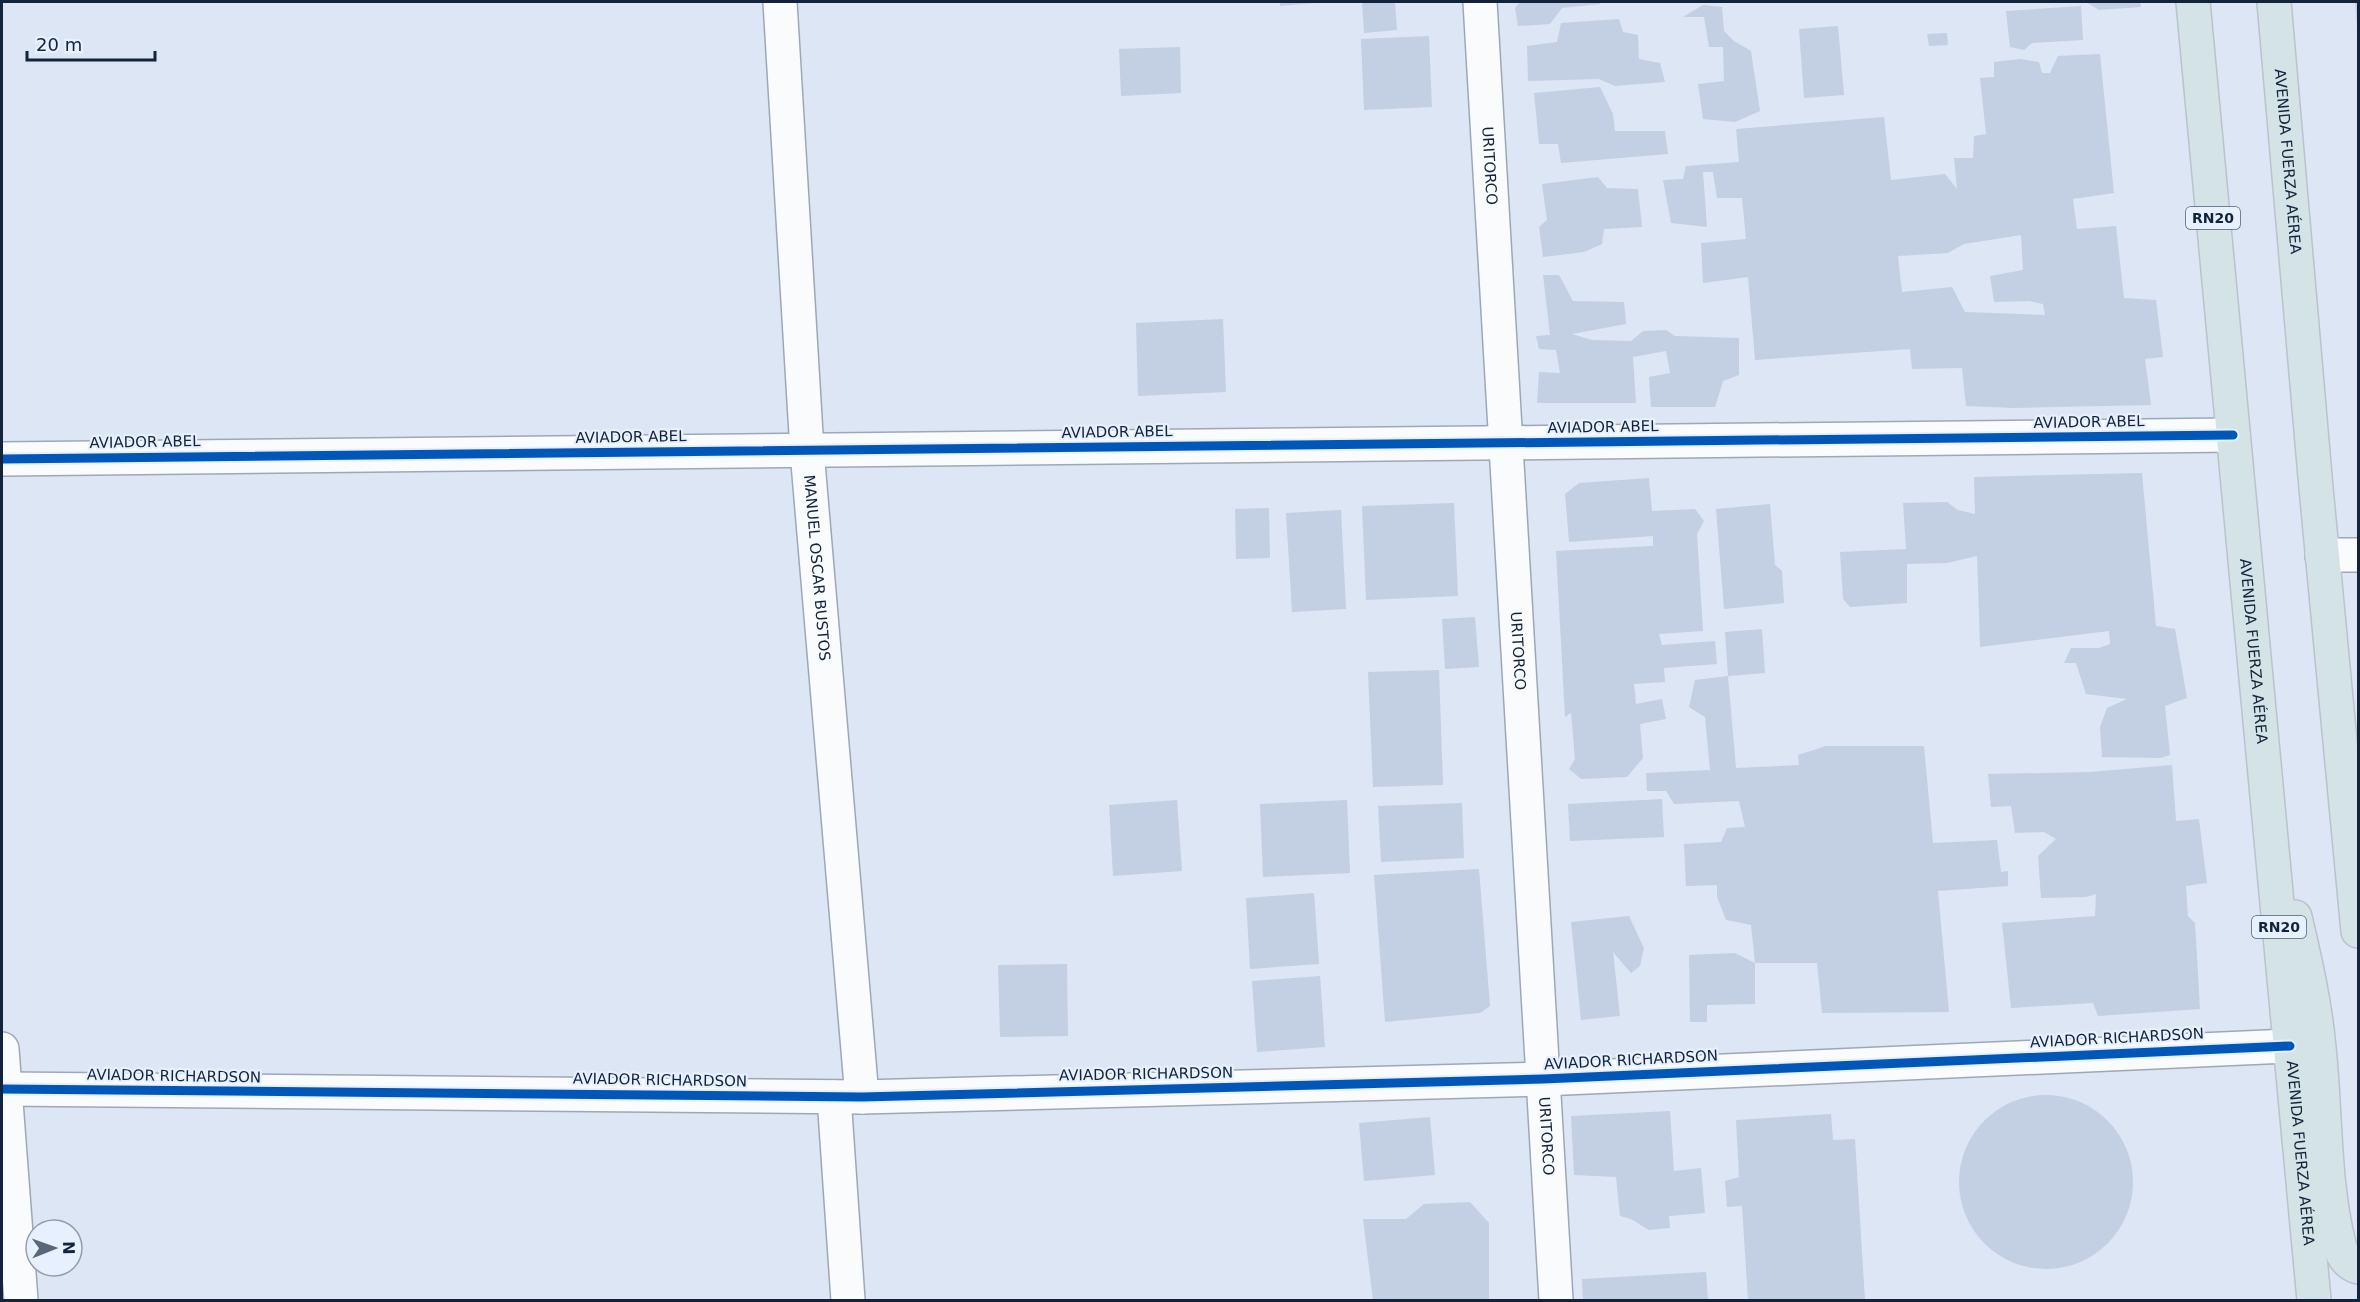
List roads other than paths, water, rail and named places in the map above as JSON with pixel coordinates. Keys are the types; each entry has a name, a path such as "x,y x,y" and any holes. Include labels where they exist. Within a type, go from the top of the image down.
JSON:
{"main road":[{"name":"AVENIDA FUERZA AÉREA","path":"2193,2 2314,1300"},
{"name":"AVENIDA FUERZA AÉREA","path":"2274,2 2322,555 2358,931"},
{"path":"2266,789 2308,975 2319,1046 2336,1229 2344,1256 2350,1264 2358,1267"}],"street":[{"name":"MANUEL OSCAR BUSTOS","path":"780,2 848,1097 848,1300"},
{"name":"URITORCO","path":"1480,2 1556,1300"},
{"name":"AVIADOR ABEL","path":"2,459 2233,435"},
{"path":"2322,555 2358,555"},
{"name":"AVIADOR RICHARDSON","path":"3,1089 848,1097 1543,1079 2290,1046"},
{"path":"2,1049 3,1089 21,1300"}]}
